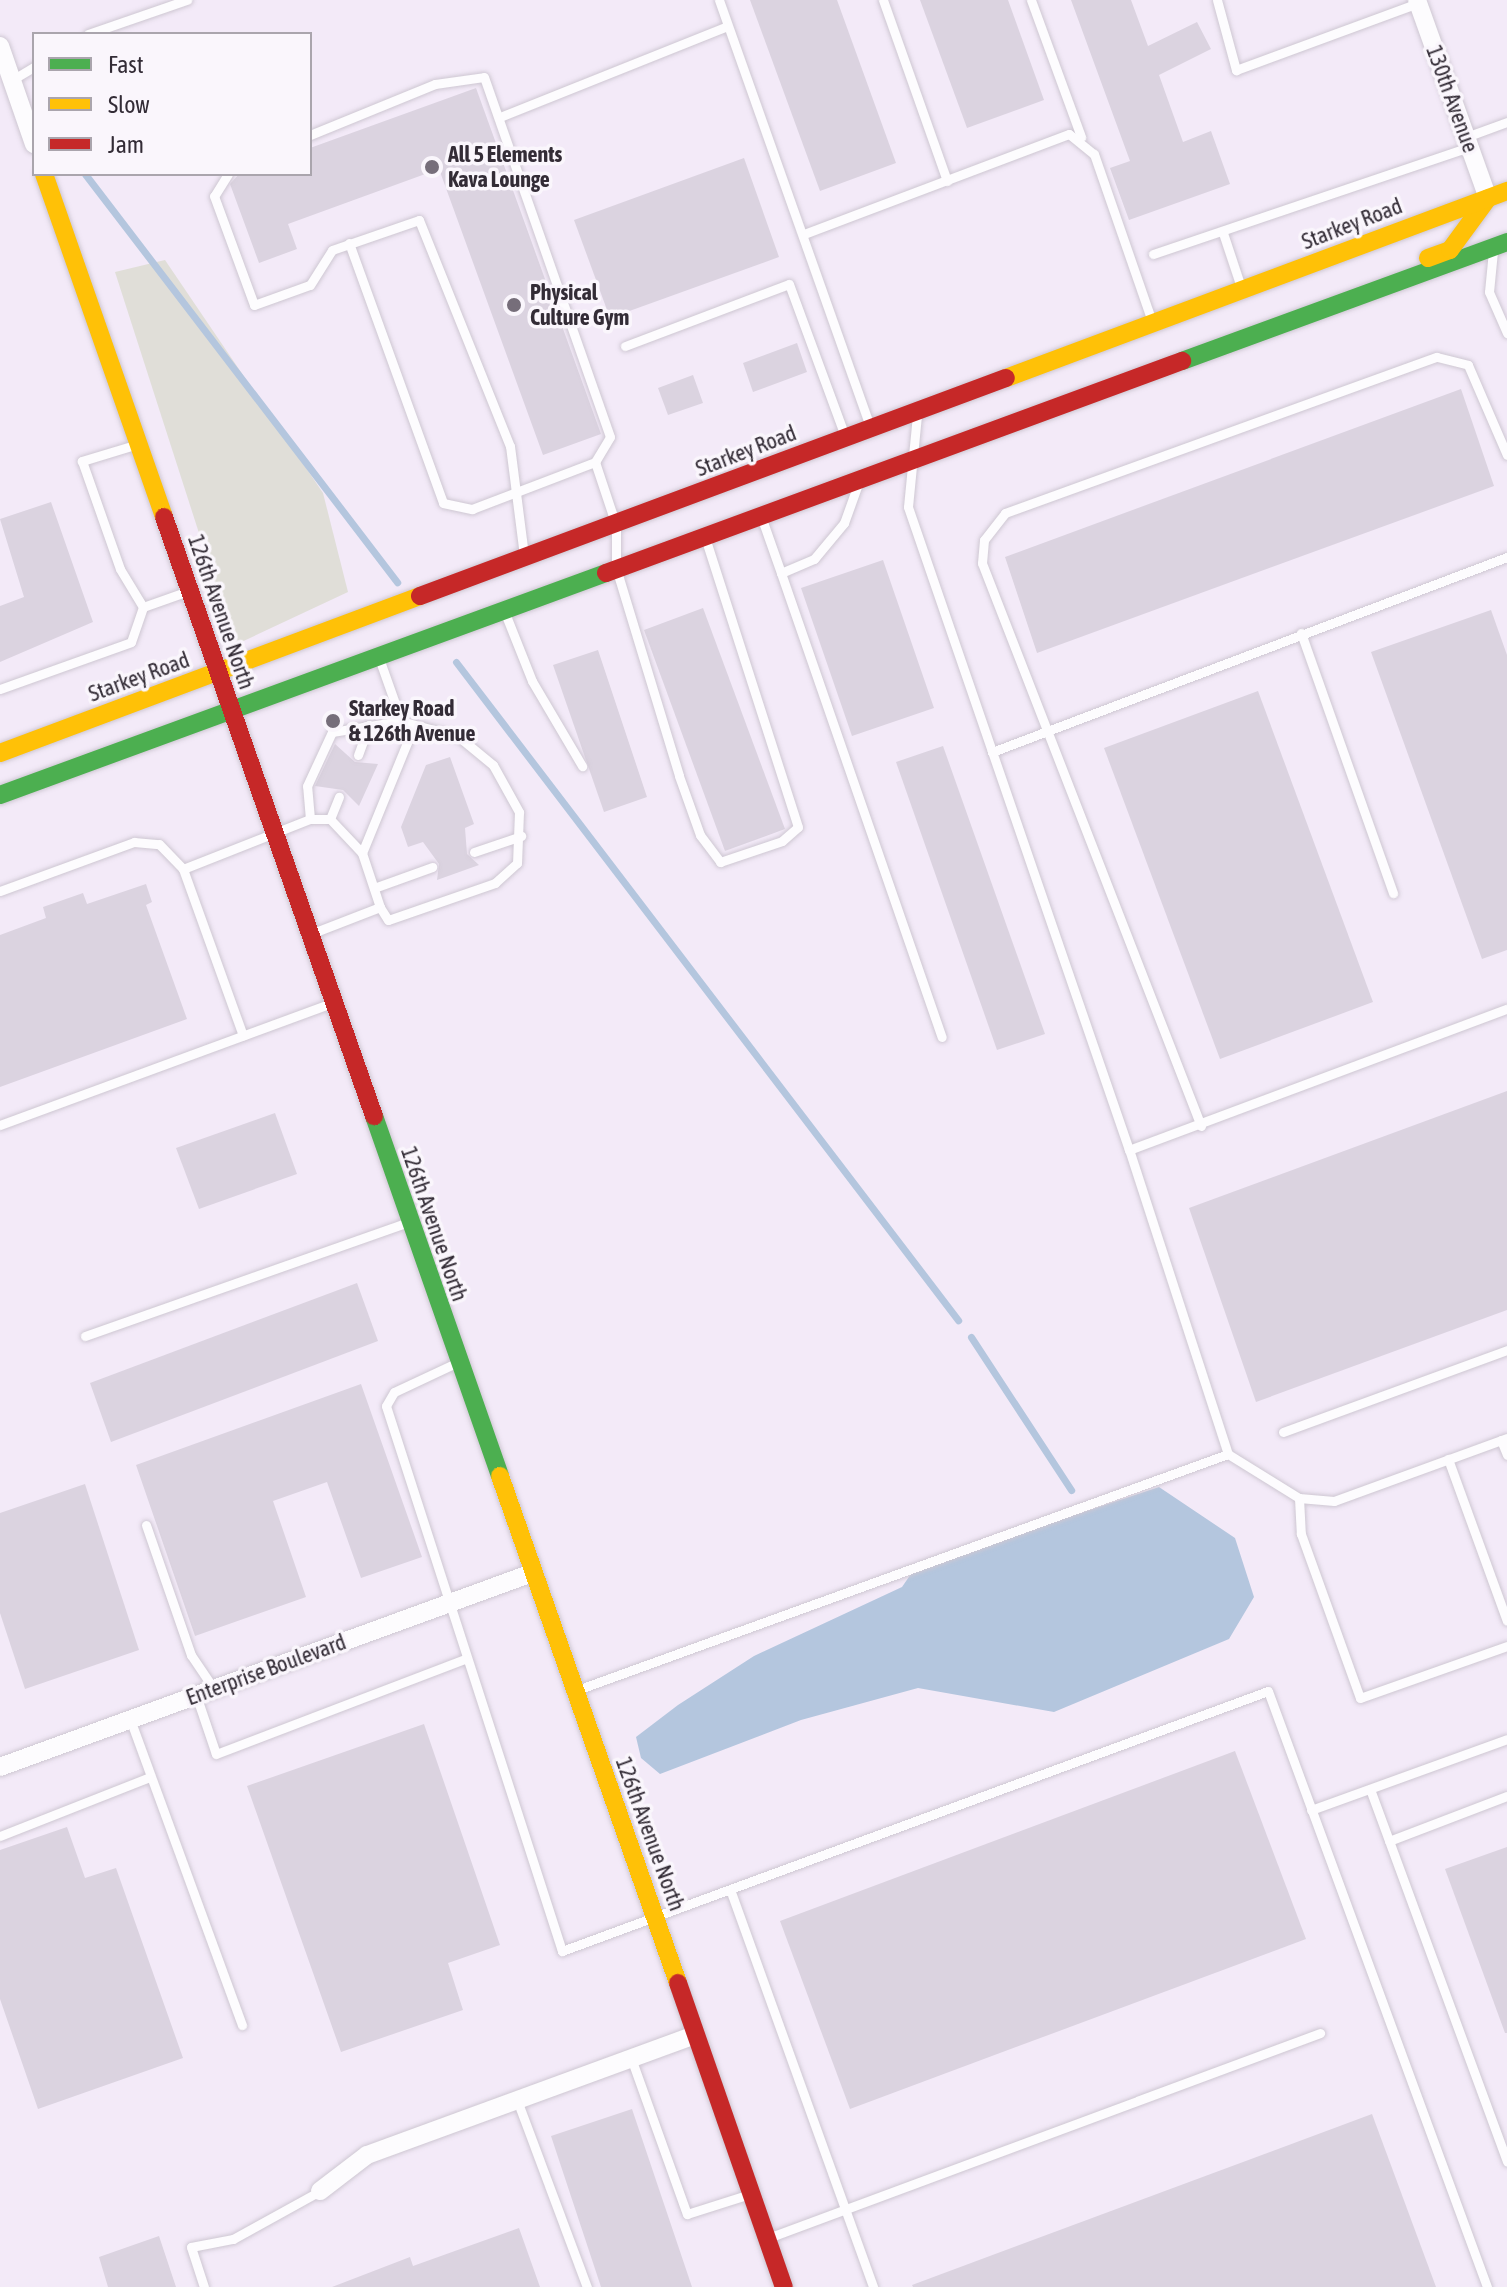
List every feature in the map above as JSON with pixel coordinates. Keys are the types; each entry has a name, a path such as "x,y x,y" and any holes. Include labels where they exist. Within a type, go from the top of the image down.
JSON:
{"main road":[{"name":"126th Avenue North","path":"45,176 457,1363 784,2287"},
{"name":"Starkey Road","path":"0,753 1507,191"},
{"path":"1324,310 1336,290 1450,250 1488,198 1507,208"},
{"path":"0,795 1500,245"}],"street":[{"name":"130th Avenue","path":"1417,1 1488,198"},
{"path":"0,46 32,138"},
{"name":"Enterprise Boulevard","path":"0,1767 532,1573"},
{"path":"320,2191 367,2155 695,2035"}],"lane":[{"path":"94,32 187,0"},
{"path":"719,0 871,429"},
{"path":"883,0 947,181"},
{"path":"1031,0 1081,137 1094,154 1153,324"},
{"path":"1217,0 1236,70 1417,1"},
{"path":"500,117 728,26"},
{"path":"12,80 32,68"},
{"path":"312,134 474,73 484,77 610,437 595,462 517,489 472,509 443,503 349,243"},
{"path":"1153,254 1223,233 1468,142 1507,122"},
{"path":"804,234 1069,134 1081,137"},
{"path":"227,176 214,196 254,305 310,285 332,250 419,220 510,446 525,559"},
{"path":"1223,233 1243,290"},
{"path":"1500,245 1489,292 1507,333"},
{"path":"625,346 789,284 846,439"},
{"path":"1201,1126 982,563 984,540 1005,513 1437,357 1468,365 1507,455"},
{"path":"917,413 915,461 908,507 1129,1150 1228,1454 1299,1498 1334,1501 1504,1439 1507,1455"},
{"path":"138,444 82,461 120,569 143,607"},
{"path":"595,462 616,525 616,568 679,776 713,857 720,862 782,841 798,827 705,537"},
{"path":"781,573 814,559 844,523 859,481"},
{"path":"761,517 942,1037"},
{"path":"992,752 1047,728 1507,557"},
{"path":"143,607 188,591"},
{"path":"0,689 131,642 143,607"},
{"path":"504,610 532,681 582,766"},
{"path":"1301,633 1393,893"},
{"path":"362,853 408,740 378,656"},
{"path":"183,869 310,819 330,819 362,853 380,907 388,920 495,883 517,863 521,836 519,812 493,765 459,737 401,721 332,732 307,786 310,819"},
{"path":"358,755 369,725"},
{"path":"330,819 339,797"},
{"path":"474,852 521,836"},
{"path":"0,891 146,839 183,869 243,1036"},
{"path":"374,888 432,867"},
{"path":"308,935 380,907"},
{"path":"0,1125 332,1003"},
{"path":"1129,1150 1201,1126 1507,1009"},
{"path":"85,1336 408,1222"},
{"path":"1283,1432 1507,1350"},
{"path":"457,1363 394,1392 386,1406 446,1604 562,1951 655,1921 1268,1691 1487,2287"},
{"path":"573,1691 1228,1454"},
{"path":"1448,1459 1507,1621"},
{"path":"1299,1498 1301,1534 1360,1698 1507,1646"},
{"path":"146,1525 191,1655 214,1689"},
{"path":"196,1695 216,1754 465,1659"},
{"path":"130,1719 242,2025"},
{"path":"1311,1810 1507,1739"},
{"path":"0,1836 150,1777"},
{"path":"1370,1789 1507,2162"},
{"path":"1389,1841 1507,1796"},
{"path":"731,1892 873,2287"},
{"path":"767,2238 1320,2033"},
{"path":"631,2058 687,2214 751,2194"},
{"path":"517,2100 587,2287"},
{"path":"204,2287 191,2247 233,2239 320,2191"}],"shaded area":[{"path":"165,260 323,493 348,592 235,645 115,272"}],"water":[{"path":"1159,1487 1235,1538 1254,1597 1229,1639 1054,1712 918,1688 801,1720 660,1774 641,1758 636,1737 678,1705 754,1656 902,1587 915,1568"}],"building":[{"path":"750,0 837,0 896,163 820,191"},
{"path":"920,0 1008,0 1044,100 967,128"},
{"path":"1071,0 1131,0 1148,46 1197,22 1211,49 1159,75 1183,142 1211,131 1230,184 1129,220 1110,168 1130,161"},
{"path":"476,88 601,434 543,455 439,169 288,224 297,249 259,263 230,184 237,176 312,176 312,147"},
{"path":"744,158 779,257 610,318 574,220"},
{"path":"797,343 807,372 753,392 743,363"},
{"path":"693,375 703,403 668,415 658,388"},
{"path":"1461,389 1494,486 1037,653 1005,557"},
{"path":"51,502 93,622 0,662 0,606 24,597 0,519"},
{"path":"883,560 934,708 852,736 801,588"},
{"path":"703,608 785,829 725,851 644,630"},
{"path":"1491,610 1507,655 1507,950 1482,959 1371,652"},
{"path":"598,650 647,797 604,812 553,665"},
{"path":"1258,691 1373,1002 1220,1059 1104,748"},
{"path":"335,744 355,762 378,764 359,806 343,790 315,786"},
{"path":"943,746 1045,1034 997,1050 896,762"},
{"path":"450,757 474,824 465,828 467,854 479,865 437,880 439,864 423,842 408,847 401,827 426,765"},
{"path":"146,884 152,902 146,905 187,1019 0,1087 0,935 46,918 43,907 83,893 87,904"},
{"path":"1507,1091 1507,1310 1256,1402 1189,1208"},
{"path":"275,1113 297,1174 199,1209 176,1148"},
{"path":"357,1283 378,1341 111,1442 90,1383"},
{"path":"361,1384 422,1557 361,1578 327,1482 273,1501 306,1597 195,1636 136,1465"},
{"path":"85,1484 139,1650 25,1689 0,1613 0,1513"},
{"path":"424,1724 500,1945 448,1963 463,2010 341,2052 247,1786"},
{"path":"1235,1751 1306,1939 850,2109 780,1921"},
{"path":"67,1827 85,1878 116,1868 183,2058 38,2109 0,1999 0,1850"},
{"path":"1507,1847 1507,2033 1505,2033 1445,1869"},
{"path":"632,2109 692,2287 601,2287 551,2136"},
{"path":"1372,2114 1436,2287 912,2285"},
{"path":"519,2228 540,2287 332,2287 410,2257 413,2266"},
{"path":"159,2236 176,2287 108,2287 99,2257"}],"waterway":[{"path":"87,176 397,582"},
{"path":"456,662 958,1320"},
{"path":"971,1337 1071,1490"}],"traffic: fast":[{"path":"1182,361 1507,242"},
{"path":"0,795 606,573"},
{"path":"374,1116 500,1476"}],"traffic: slow":[{"path":"45,176 164,517"},
{"path":"1006,378 1507,191"},
{"path":"1428,258 1450,250 1488,198"},
{"path":"0,753 420,596"},
{"path":"500,1476 678,1983"}],"traffic: jam":[{"path":"606,573 1182,361"},
{"path":"420,596 1006,378"},
{"path":"164,517 374,1116"},
{"path":"678,1983 784,2287"}],"place":[{"name":"All 5 Elements Kava Lounge","path":"432,167"},
{"name":"Physical Culture Gym","path":"514,305"},
{"name":"Starkey Road & 126th Avenue","path":"333,721"}]}
